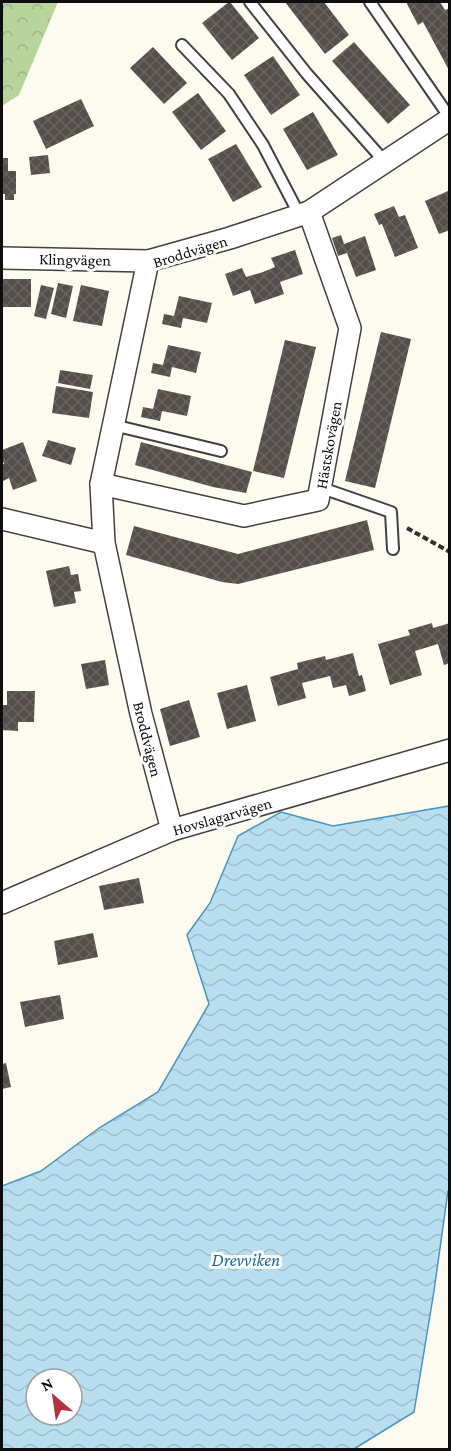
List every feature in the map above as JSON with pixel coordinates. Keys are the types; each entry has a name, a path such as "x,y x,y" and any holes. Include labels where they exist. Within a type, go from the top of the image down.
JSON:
{"street":[{"name":"Broddvägen","path":"172,830 141,714 104,543 101,484 148,261 305,214 450,119"},
{"name":"Hästskovägen","path":"101,484 244,516 318,500 350,328 305,214"},
{"name":"Klingvägen","path":"2,258 148,261"},
{"path":"2,519 104,543"},
{"name":"Hovslagarvägen","path":"2,903 172,830 450,750"}],"lane":[{"path":"250,2 307,74 385,162"},
{"path":"370,2 450,119"},
{"path":"182,45 229,94 305,214"},
{"path":"113,424 221,451"},
{"path":"319,487 391,512 393,549"}],"path":[{"path":"391,518 450,552"}],"green space":[{"path":"2,2 58,2 19,95 2,106"}],"water":[{"name":"Drevviken","path":"449,806 449,1191 414,1412 354,1449 2,1449 2,1186 41,1171 99,1128 158,1092 209,1004 187,935 210,903 238,836 281,812 333,826"}],"building":[{"path":"229,2 259,38 232,60 202,23"},
{"path":"285,2 324,2 349,35 325,54"},
{"path":"406,2 440,2 445,10 450,8 450,72 423,22 418,25"},
{"path":"354,42 410,105 388,124 332,61"},
{"path":"153,47 187,83 164,104 130,68"},
{"path":"273,56 300,95 271,115 244,75"},
{"path":"198,93 226,131 201,150 172,112"},
{"path":"81,99 94,126 46,149 33,121"},
{"path":"313,112 338,155 307,170 283,129"},
{"path":"236,144 262,187 233,202 208,159"},
{"path":"48,155 50,173 31,175 29,157"},
{"path":"2,158 8,158 8,171 16,171 14,200 5,200 5,194 2,194"},
{"path":"448,191 450,194 450,230 439,234 425,201"},
{"path":"394,206 399,217 405,215 418,248 395,257 382,224 379,225 374,214"},
{"path":"341,235 344,244 365,236 376,270 356,277 347,253 338,256 332,238"},
{"path":"295,250 303,274 280,282 284,294 255,304 250,290 233,296 225,274 242,268 246,277 263,272 275,267 271,258"},
{"path":"2,279 31,279 31,307 2,307"},
{"path":"58,283 73,286 66,318 51,314"},
{"path":"41,285 54,288 46,319 34,316"},
{"path":"81,285 109,291 102,326 73,321"},
{"path":"179,296 212,303 207,323 183,318 181,328 162,324 164,314 174,316"},
{"path":"381,332 411,339 375,488 345,481"},
{"path":"285,340 316,347 284,478 253,471"},
{"path":"168,345 201,352 196,373 172,367 170,377 151,373 153,363 163,365"},
{"path":"60,370 93,375 90,389 58,383"},
{"path":"56,386 93,392 89,418 52,413"},
{"path":"158,389 191,396 187,416 162,411 160,421 141,417 143,407 153,409"},
{"path":"48,440 76,448 71,465 42,456"},
{"path":"23,442 37,481 13,490 9,478 3,481 2,478 2,464 4,464 2,450"},
{"path":"141,442 252,472 246,493 213,487 135,465"},
{"path":"367,520 374,550 238,584 222,582 126,555 134,526 238,554"},
{"path":"69,566 71,575 78,574 81,591 74,592 76,603 54,607 46,571"},
{"path":"432,623 433,628 450,623 450,663 444,665 438,644 415,651 422,675 390,685 378,644 410,635 408,630"},
{"path":"353,653 366,691 349,696 346,685 333,688 330,676 302,683 306,698 278,706 270,677 298,669 297,663 325,656 326,660"},
{"path":"105,660 109,685 86,689 81,664"},
{"path":"247,685 256,721 227,729 217,693"},
{"path":"7,691 35,691 34,722 18,722 18,731 2,730 2,705 7,705"},
{"path":"189,700 200,737 170,746 160,709"},
{"path":"139,878 144,903 104,910 99,886"},
{"path":"93,933 98,957 58,965 54,941"},
{"path":"60,995 64,1019 25,1027 20,1002"},
{"path":"6,1063 11,1087 2,1089 2,1064"}]}
